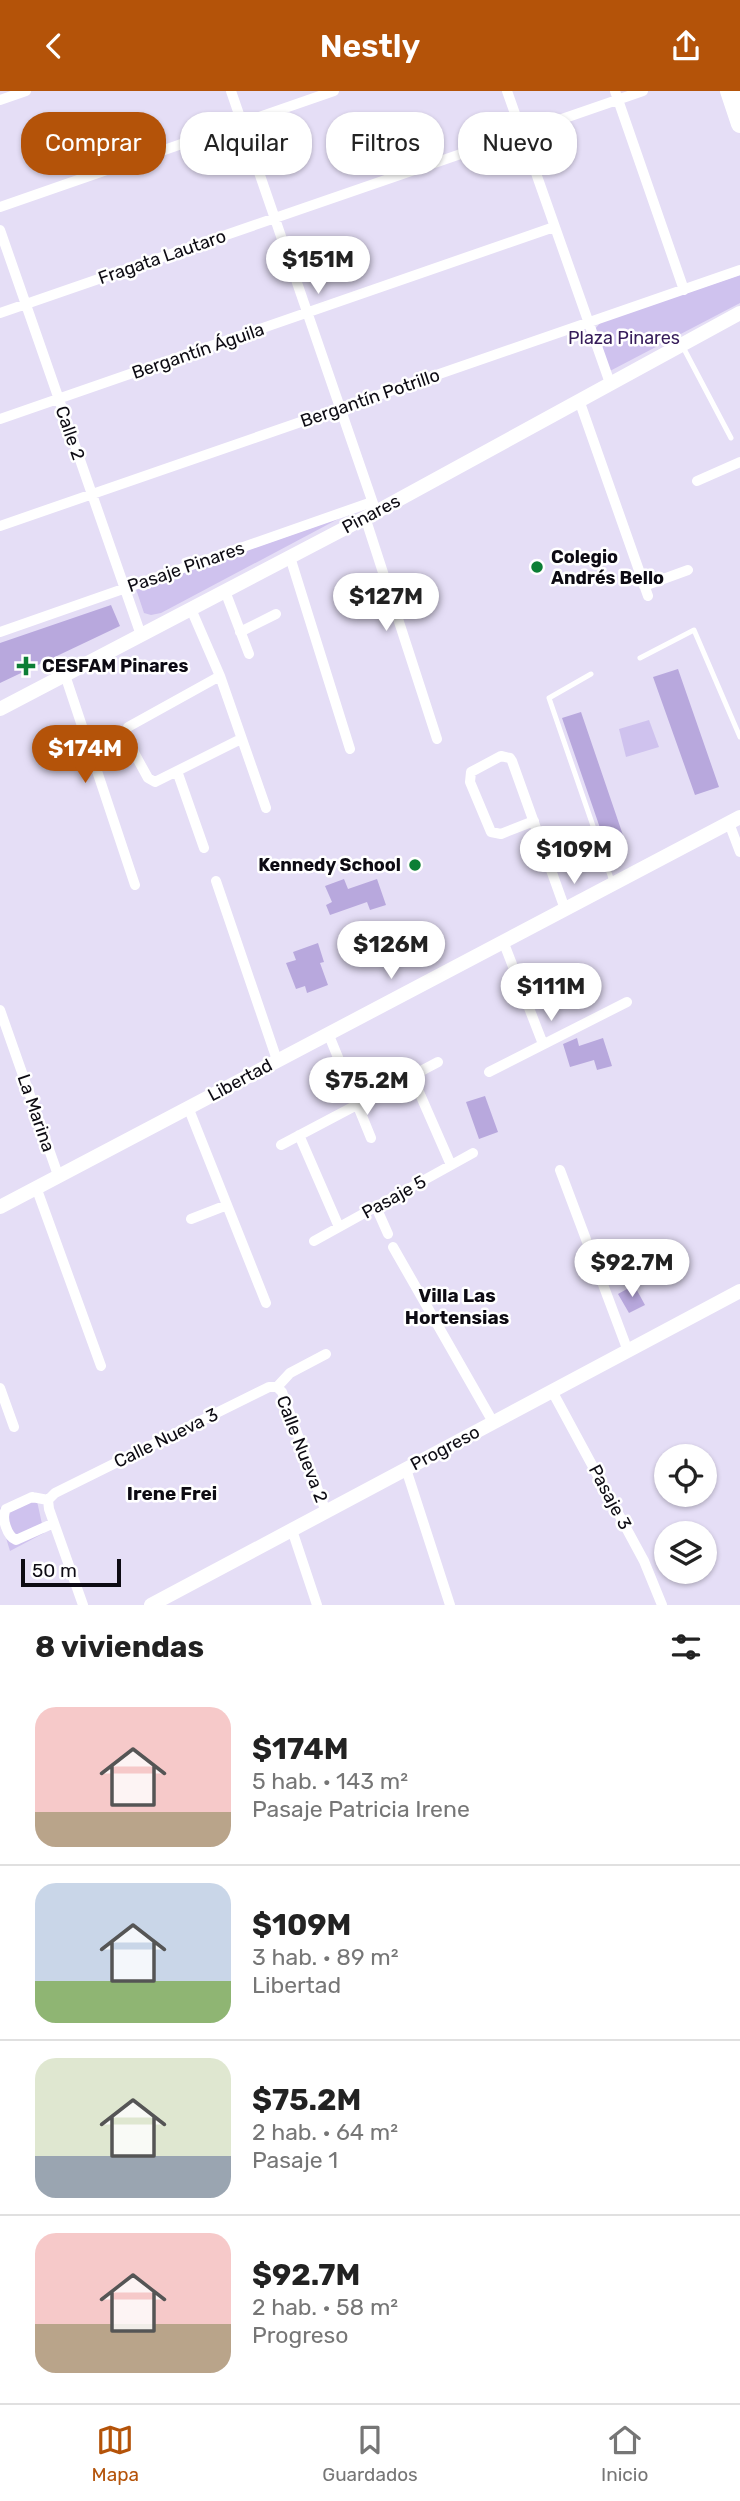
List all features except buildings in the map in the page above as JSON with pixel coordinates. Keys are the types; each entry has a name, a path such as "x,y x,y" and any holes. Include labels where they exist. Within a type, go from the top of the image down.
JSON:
{"main road":[{"path":"729,91 740,124"}],"street":[{"path":"0,100 26,91"},
{"path":"231,91 238,112"},
{"path":"274,112 334,91"},
{"path":"507,91 514,112"},
{"name":"Fragata Lautaro","path":"574,112 617,95 643,91"},
{"path":"617,95 684,290"},
{"path":"0,207 180,145"},
{"name":"Fragata Lautaro","path":"0,313 458,155"},
{"path":"260,175 340,408 437,739"},
{"path":"536,175 610,383"},
{"name":"Bergantín Águila","path":"0,419 554,227"},
{"name":"Calle 2","path":"0,230 141,635"},
{"name":"Bergantín Potrillo","path":"0,526 740,270"},
{"name":"Pinares","path":"0,709 290,557 740,313"},
{"path":"579,400 646,591 688,570"},
{"path":"697,481 740,461"},
{"name":"Pasaje Pinares","path":"0,632 124,589 371,511"},
{"path":"290,557 350,750"},
{"path":"225,591 249,654"},
{"path":"191,609 219,676 266,808"},
{"path":"240,632 276,614"},
{"path":"65,675 135,884"},
{"path":"219,676 127,729 126,738 150,780 157,781 241,739"},
{"path":"534,821 502,834 491,832 470,782 471,772 502,756 510,758 534,821 565,909"},
{"path":"177,771 204,848"},
{"path":"735,820 740,852"},
{"name":"Libertad","path":"0,1207 735,820"},
{"path":"216,881 277,1060"},
{"path":"503,941 543,1044"},
{"path":"489,1072 627,1002"},
{"name":"La Marina","path":"0,1010 58,1175"},
{"path":"328,1033 371,1138"},
{"path":"281,1145 438,1062"},
{"path":"412,1076 451,1165"},
{"path":"188,1107 266,1303"},
{"path":"299,1135 340,1227"},
{"name":"Pasaje 5","path":"314,1241 473,1153"},
{"path":"560,1170 628,1351"},
{"path":"36,1187 101,1366"},
{"path":"191,1219 227,1205"},
{"path":"376,1207 388,1234"},
{"path":"393,1247 493,1422"},
{"name":"Progreso","path":"151,1605 176,1599 326,1511 739,1295"},
{"name":"Calle Nueva 3","path":"54,1523 16,1540 10,1536 4,1511 32,1497 48,1500 55,1493 245,1398 269,1387 277,1387 285,1375 326,1354"},
{"name":"Calle Nueva 2","path":"277,1387 282,1392 326,1511"},
{"path":"0,1388 14,1427"},
{"name":"Pasaje 3","path":"552,1391 644,1561 662,1605"},
{"path":"406,1469 450,1605"},
{"path":"48,1500 83,1605"},
{"path":"292,1530 317,1605"}],"lane":[{"path":"738,91 740,96"},
{"path":"681,344 732,438"},
{"path":"639,658 694,630 740,737"},
{"path":"591,674 549,698 613,884"}],"green space":[{"name":"Plaza Pinares","path":"740,275 740,303 608,372 595,329 601,322"},
{"path":"340,518 161,613 144,613 136,589"},
{"path":"649,720 659,747 626,757 619,729"},
{"path":"35,1492 44,1533 10,1551 0,1518 0,1508"}],"place":[{"name":"Colegio Andrés Bello","path":"537,567"},
{"name":"CESFAM Pinares","path":"26,666"},
{"name":"Kennedy School","path":"415,865"}],"district":[{"name":"Villa Las Hortensias","path":"457,1306"},
{"name":"Irene Frei","path":"172,1493"}]}
